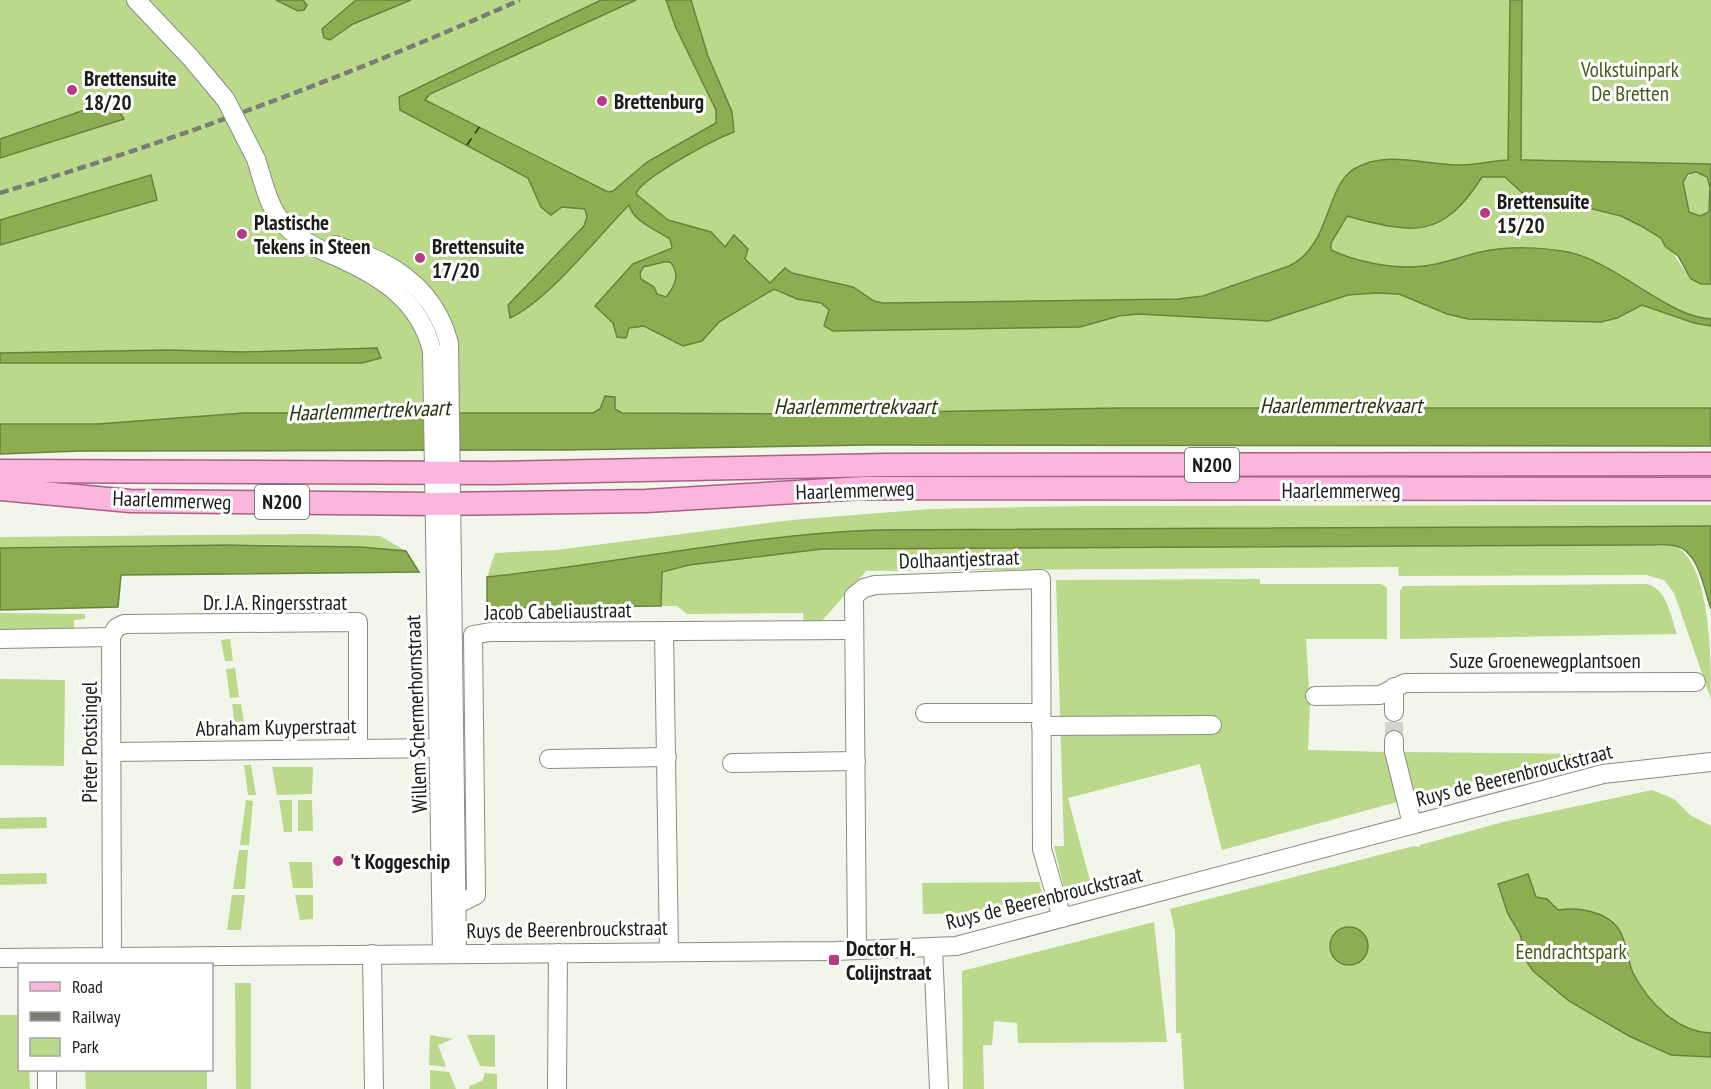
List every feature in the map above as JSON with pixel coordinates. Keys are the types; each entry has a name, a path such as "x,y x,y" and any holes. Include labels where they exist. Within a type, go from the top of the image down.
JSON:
{"main road":[{"name":"Haarlemmerweg","path":"0,471 443,464 1711,464"},
{"name":"Haarlemmerweg","path":"0,489 130,501 443,504 646,501 864,488 1711,489"}],"street":[{"name":"Willem Schermerhornstraat","path":"136,0 191,58 226,100 256,159 277,216 294,233 323,251 372,274 408,301 423,323 430,340 443,398 450,953"},
{"name":"Willem Schermerhornstraat","path":"443,504 437,710 449,904"},
{"name":"Dolhaantjestraat","path":"853,630 854,596 864,588 875,585 1041,579 1042,849 1062,918"},
{"name":"Dr. J.A. Ringersstraat","path":"111,637 116,628 124,624 358,622 357,748"},
{"name":"Jacob Cabeliaustraat","path":"449,904 476,895 473,635 490,632 853,630"},
{"path":"853,630 857,950"},
{"path":"664,631 669,951"},
{"path":"0,639 111,637"},
{"name":"Pieter Postsingel","path":"111,637 112,957"},
{"name":"Suze Groenewegplantsoen","path":"1315,696 1380,695 1404,684 1696,682"},
{"path":"1394,687 1394,712"},
{"path":"925,713 1212,725"},
{"path":"1394,740 1394,752 1412,824"},
{"name":"Abraham Kuyperstraat","path":"112,752 441,748"},
{"path":"549,759 667,757"},
{"path":"732,763 856,761"},
{"name":"Ruys de Beerenbrouckstraat","path":"112,957 857,950 956,946 1620,771 1711,762"},
{"path":"933,948 939,1089"},
{"path":"557,1089 558,953"},
{"path":"372,954 374,1089"},
{"path":"0,958 45,961 112,957"},
{"path":"47,1071 47,1089"}],"green space":[{"path":"0,0 1510,0 1508,160 1505,177 1533,202 1555,207 1601,210 1646,227 1660,237 1688,274 1702,283 1711,284 1711,408 1119,408 812,414 622,413 615,409 614,404 606,396 600,409 593,413 244,413 98,424 0,424"},
{"name":"Volkstuinpark De Bretten","path":"1522,0 1711,0 1711,164 1521,160"},
{"path":"1692,173 1704,175 1710,187 1709,212 1700,216 1689,212 1683,182"},
{"path":"1711,505 1711,526 876,530 778,538 487,577 495,553 556,550 792,520 930,509 1085,506"},
{"path":"310,534 380,536 406,551 305,545 0,548 0,537"},
{"path":"1676,546 1688,557 1702,593 1709,638 1711,699 1674,593 1664,580 1646,575 1399,576 1398,567 866,571 820,623 804,624 803,613 687,614 677,606 661,606 662,572 689,565 822,549"},
{"path":"1260,579 1260,584 1381,584 1387,588 1387,639 1306,639 1310,706 1308,750 1385,752 1397,802 1222,850 1200,764 1068,798 1090,881 1064,888 1054,846 1064,846 1056,580"},
{"path":"1647,584 1654,587 1664,597 1677,634 1400,639 1400,591 1403,586"},
{"path":"0,613 85,614 85,619 74,620 74,632 0,633"},
{"path":"230,639 233,661 225,661 221,640"},
{"path":"235,668 239,697 230,698 226,669"},
{"path":"0,679 65,680 64,766 0,765"},
{"path":"232,704 241,704 246,733 236,733"},
{"path":"1403,752 1586,754 1410,798"},
{"path":"244,765 251,765 256,795 248,795"},
{"path":"272,767 313,767 312,794 277,795"},
{"name":"Eendrachtspark","path":"1652,790 1674,799 1690,815 1711,826 1711,1089 1184,1089 1181,1033 1176,1033 1175,931 1170,909 1414,846 1420,847 1420,845 1503,822"},
{"path":"246,800 253,801 249,845 240,845"},
{"path":"279,800 292,800 292,832 284,832"},
{"path":"298,800 312,800 313,831 298,831"},
{"path":"46,817 47,828 0,829 0,818"},
{"path":"239,850 248,850 245,889 233,889"},
{"path":"289,862 312,862 313,888 293,888"},
{"path":"46,873 47,884 0,885 0,874"},
{"path":"1039,882 1043,896 969,913 923,914 922,883"},
{"path":"232,895 245,895 241,930 227,930"},
{"path":"295,895 313,895 313,919 300,920"},
{"path":"1154,922 1167,1042 1018,1043 1017,1023 994,1021 992,1045 983,1045 984,1089 963,1089 962,971"},
{"path":"235,983 251,983 251,1089 236,1089"},
{"path":"0,1015 18,1015 18,1071 29,1071 30,1089 0,1089"},
{"path":"430,1035 453,1039 438,1045 446,1067 429,1065"},
{"path":"467,1035 495,1035 495,1067 480,1066"},
{"path":"430,1070 449,1072 456,1089 430,1089"},
{"path":"85,1071 207,1071 207,1089 86,1089"},
{"path":"485,1073 497,1074 497,1089 469,1089 469,1086 482,1081"}],"shaded area":[{"path":"276,0 303,0 307,5 304,10 298,11"},
{"path":"356,0 411,0 353,24 330,40 324,38 322,29"},
{"path":"601,0 636,0 430,94 425,100 608,192 613,191 647,162 716,123 716,110 676,28 666,0 691,0 708,56 732,112 734,132 711,142 664,169 641,187 636,194 668,220 711,232 725,247 734,235 748,249 745,259 770,283 785,268 792,273 853,287 874,301 883,303 1178,299 1203,296 1289,266 1303,257 1313,245 1345,178 1354,169 1367,163 1394,159 1462,165 1508,160 1510,0 1522,0 1521,160 1711,164 1711,284 1701,284 1691,279 1678,256 1665,246 1661,238 1643,227 1621,216 1593,209 1531,201 1505,177 1482,177 1467,198 1453,212 1439,222 1424,227 1390,226 1347,216 1331,243 1331,250 1364,261 1401,267 1431,265 1481,252 1513,248 1568,252 1605,267 1678,310 1711,319 1711,326 1694,323 1642,305 1617,318 1601,322 1468,319 1447,314 1399,294 1376,293 1348,295 1268,321 1138,314 1119,316 1080,327 833,331 824,326 829,310 821,303 797,299 774,289 719,322 702,341 683,346 644,326 629,328 626,338 617,337 613,323 595,306 633,264 672,248 670,239 635,216 629,205 556,283 541,297 510,318 508,305 584,226 587,217 585,209 562,207 551,215 541,207 528,178 400,110 399,97","holes":["1696,172 1707,177 1710,187 1709,212 1700,216 1689,212 1683,182 1688,174","670,262 676,275 672,289 666,297 657,294 654,287 641,279 640,274 643,267"]},
{"path":"102,104 119,111 124,119 0,158 0,139"},
{"path":"151,175 157,200 0,245 0,220"},
{"path":"377,348 381,358 362,363 0,363 0,353 168,350 243,352"},
{"path":"605,396 615,397 615,409 622,413 812,414 1119,408 1711,408 1711,446 870,445 564,450 80,451 0,454 0,424 98,424 244,413 593,413 600,409"},
{"path":"1711,526 1711,609 1700,572 1690,555 1684,549 1676,546 1662,545 822,549 689,565 662,572 661,606 487,608 487,577 827,533 876,530"},
{"path":"228,545 361,547 406,551 419,572 121,575 118,607 0,610 0,548"},
{"path":"1528,874 1536,897 1547,899 1558,910 1574,909 1591,912 1613,922 1623,938 1629,962 1639,984 1655,1004 1675,1021 1699,1031 1711,1033 1711,1057 1671,1055 1629,1036 1569,1001 1533,971 1527,962 1520,934 1508,914 1498,884"},
{"path":"1349,927 1362,933 1368,946 1362,959 1349,965 1336,959 1330,946 1336,933"}],"ferry route":[{"path":"467,145 480,126"}],"tunnel":[{"path":"1394,712 1394,740"}],"railway":[{"path":"0,193 132,151 263,105 520,0"}],"place":[{"name":"Brettensuite 18/20","path":"72,90"},
{"name":"Brettenburg","path":"602,101"},
{"name":"Brettensuite 15/20","path":"1485,213"},
{"name":"Plastische Tekens in Steen","path":"242,234"},
{"name":"Brettensuite 17/20","path":"420,258"},
{"name":"'t Koggeschip","path":"338,861"},
{"name":"Doctor H. Colijnstraat","path":"834,960"}],"water label":[{"name":"Haarlemmertrekvaart","path":"1341,405"},
{"name":"Haarlemmertrekvaart","path":"855,406"},
{"name":"Haarlemmertrekvaart","path":"369,410"}]}
